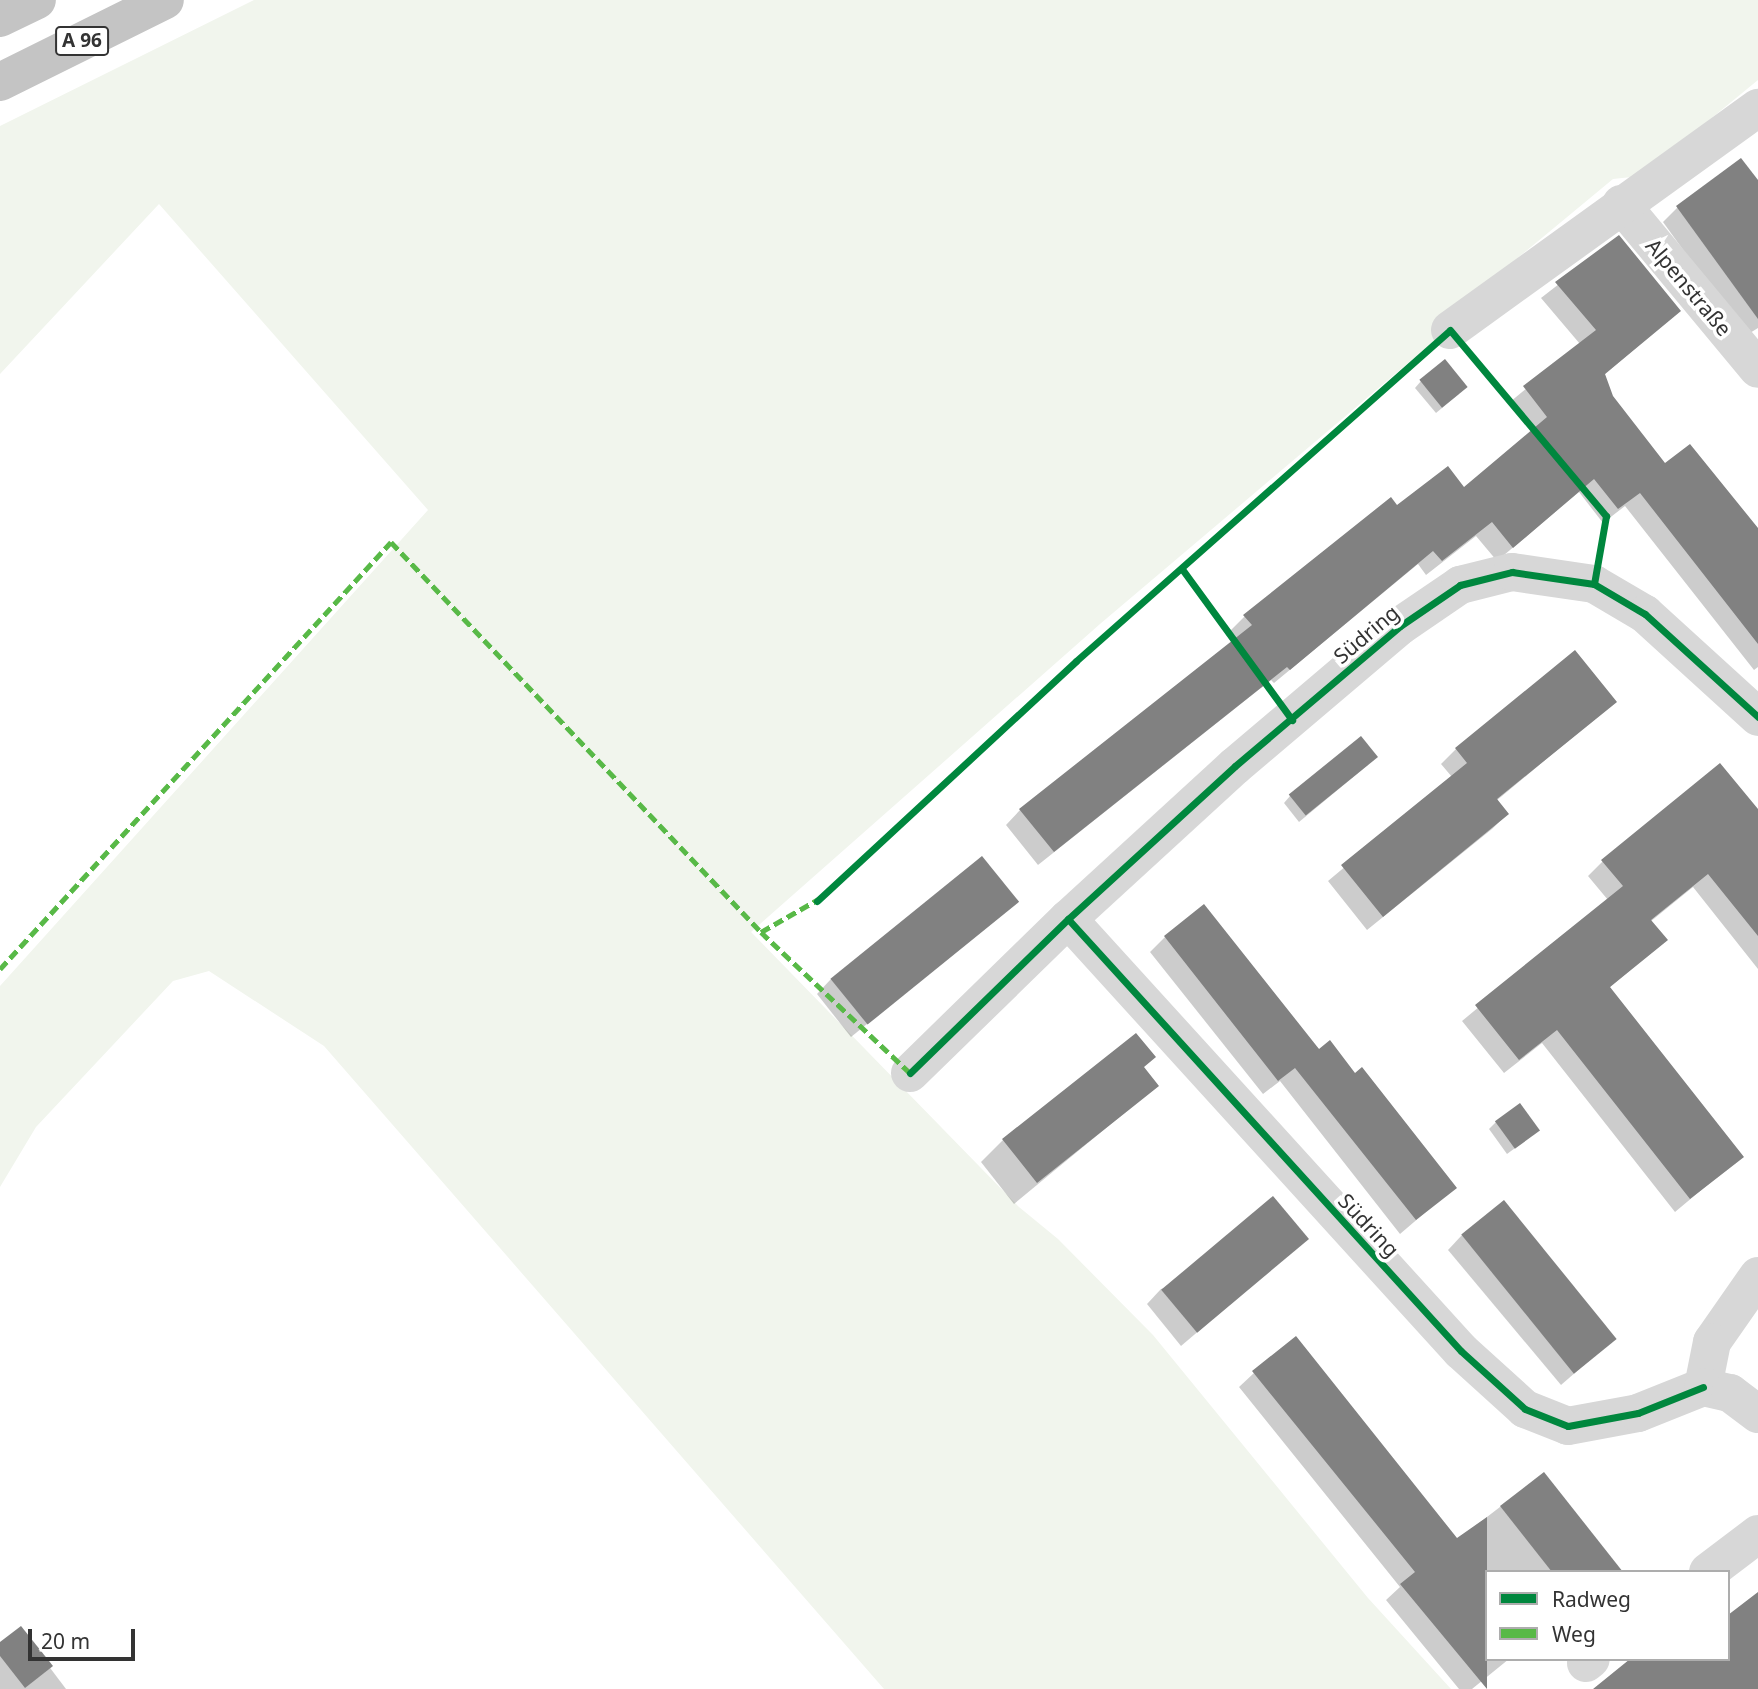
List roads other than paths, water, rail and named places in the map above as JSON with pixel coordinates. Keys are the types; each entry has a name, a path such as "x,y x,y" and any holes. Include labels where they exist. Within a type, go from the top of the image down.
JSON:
{"highway":[{"name":"A 96","path":"0,18 37,0"},
{"name":"A 96","path":"0,82 165,0"}],"street":[{"path":"1450,330 1621,204 1758,108"},
{"name":"Alpenstraße","path":"1621,204 1758,369"},
{"name":"Südring","path":"910,1073 1068,919 1235,766 1400,626 1460,585 1512,572 1594,584 1645,614 1758,717"},
{"name":"Südring","path":"1068,919 1461,1351 1525,1409 1568,1426 1638,1413 1703,1387"},
{"path":"1758,1276 1712,1342 1703,1387 1730,1393 1758,1413"},
{"path":"1711,1570 1758,1534"}]}
